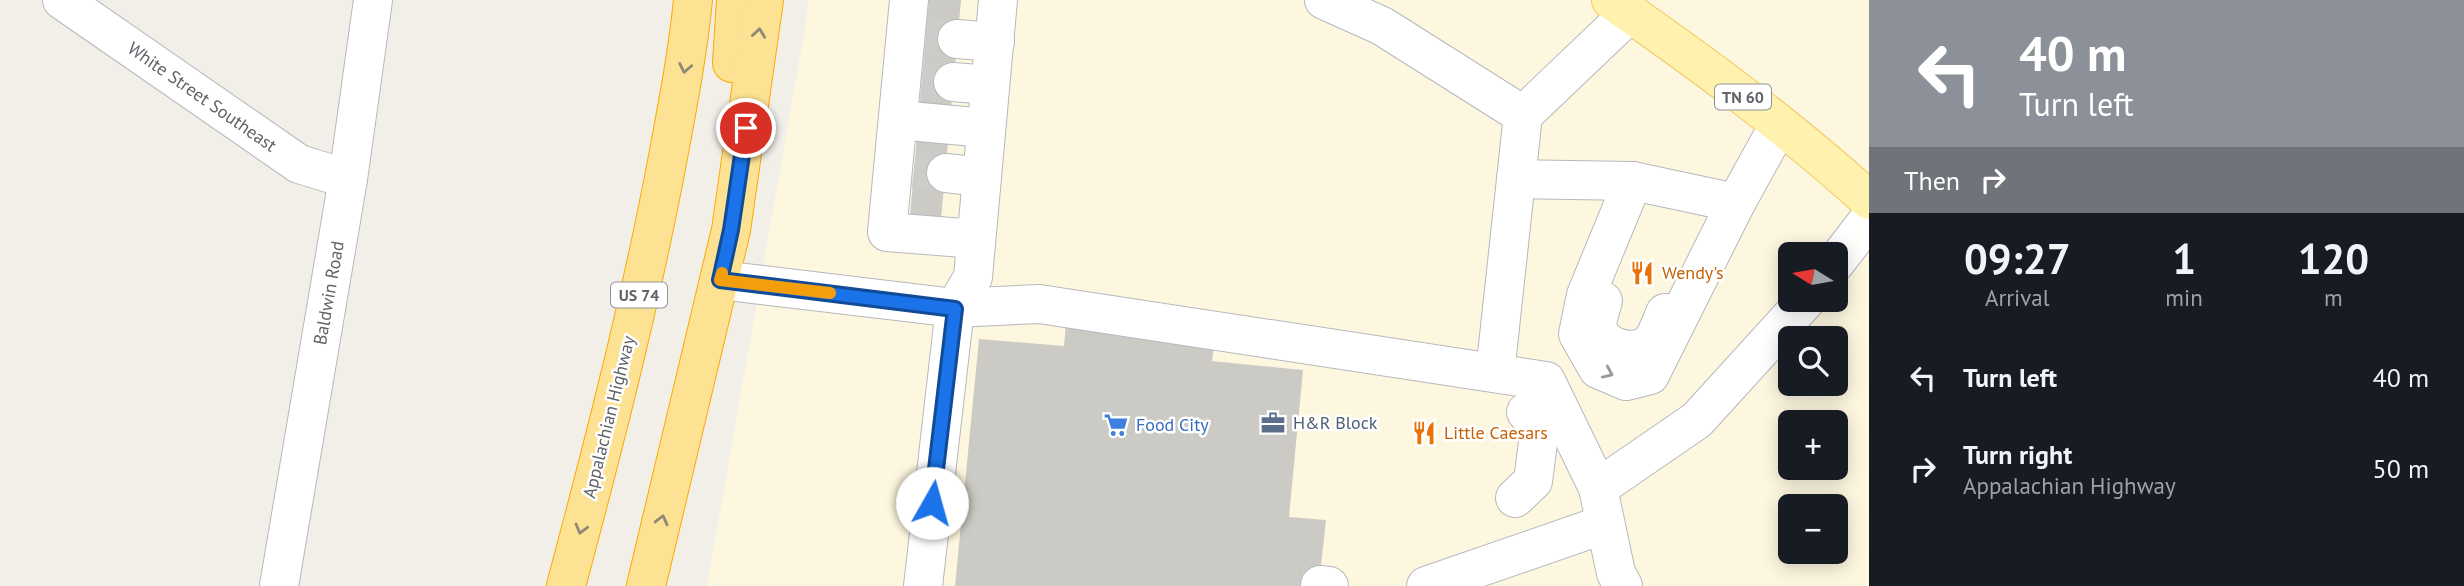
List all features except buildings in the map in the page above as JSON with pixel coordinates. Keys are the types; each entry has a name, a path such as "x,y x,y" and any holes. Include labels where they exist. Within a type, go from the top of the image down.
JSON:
{"highway":[{"name":"Appalachian Highway","path":"566,586 614,408 655,223 687,55 693,0"},
{"path":"731,230 730,93 736,0"},
{"path":"646,586 731,230 764,0"}],"main road":[{"name":"TN 60","path":"1621,6 1674,43 1831,165 1869,200"}],"street":[{"name":"White Street Southeast","path":"62,0 299,164 348,179"},
{"name":"Baldwin Road","path":"279,586 348,179 373,0"},
{"path":"898,120 942,81 995,42 998,0"},
{"path":"1324,0 1382,26 1523,115"},
{"path":"1508,556 1518,427 1516,179 1523,115 1621,6"},
{"path":"986,128 942,81 924,28 995,42"},
{"path":"898,120 986,128"},
{"path":"898,120 976,239 972,276 955,309 923,586"},
{"path":"1640,182 1586,295 1578,334 1598,369 1626,381 1650,375 1725,201 1779,125"},
{"path":"976,239 887,232 934,172 986,128"},
{"path":"1516,179 1640,182 1725,201"},
{"path":"1848,246 1869,219"},
{"path":"720,280 955,309 1039,304 1518,427"},
{"path":"1426,586 1508,556 1602,506 1697,419 1795,312"},
{"path":"1518,427 1546,381 1602,506 1616,573 1623,586"},
{"path":"1320,585 1329,586"}],"shaded area":[{"path":"808,0 1869,0 1869,586 707,586"}],"tunnel":[{"path":"926,37 957,39"},
{"path":"922,79 953,82"},
{"path":"914,169 946,173"}],"slow traffic":[{"path":"722,273 720,280 830,293"}],"place":[{"name":"Wendy's","path":"1642,273"},
{"name":"H&R Block","path":"1273,423"},
{"name":"Food City","path":"1116,425"},
{"name":"Little Caesars","path":"1424,433"}],"route":[{"path":"746,128 731,230 720,280 955,309 932,503"}]}
